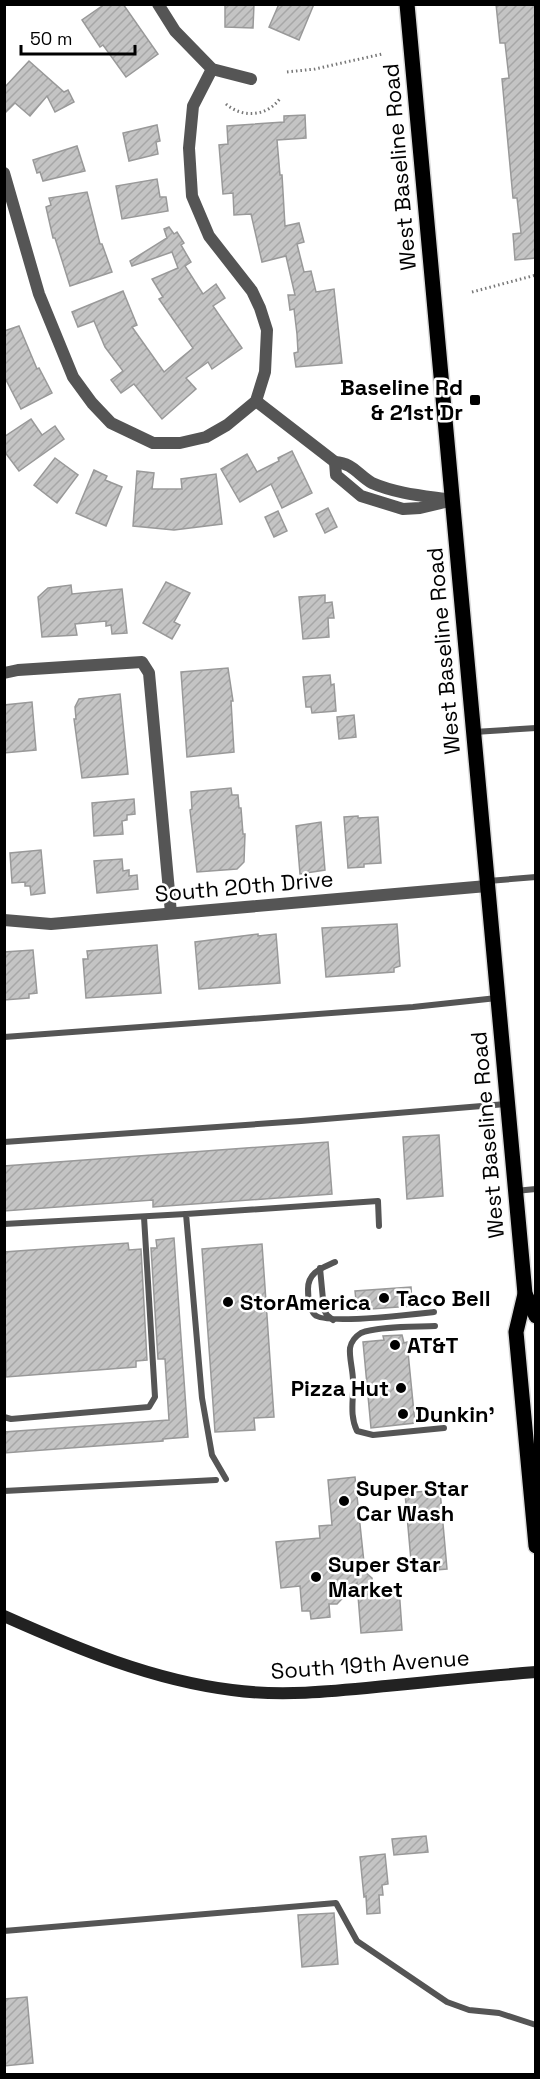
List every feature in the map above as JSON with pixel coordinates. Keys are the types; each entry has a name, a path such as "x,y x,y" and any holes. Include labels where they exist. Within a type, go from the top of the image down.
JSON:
{"main road":[{"name":"West Baseline Road","path":"407,4 525,1294 516,1333 536,1546"},
{"name":"West Baseline Road","path":"525,1294 536,1316"},
{"name":"South 19th Avenue","path":"4,1616 136,1670 233,1691 318,1692 536,1672"}],"street":[{"path":"158,4 175,31 212,69 251,79"},
{"path":"4,173 39,294 73,377 92,403 111,423 153,443 180,443 206,437 227,425 256,401 265,372 267,330 252,291 209,236 192,196 189,148 193,106 212,69"},
{"path":"256,401 335,462 346,463 371,482 408,494 452,500"},
{"path":"335,462 336,475 361,496 403,509 420,508 452,500"},
{"path":"361,496 371,482"},
{"path":"4,673 18,670 142,662 149,673 171,913"},
{"name":"South 20th Drive","path":"4,920 51,924 487,883"}],"lane":[{"path":"473,732 536,728"},
{"path":"487,883 536,877"},
{"path":"4,1037 402,1008 497,998"},
{"path":"4,1142 507,1104"},
{"path":"515,1191 536,1189"},
{"path":"4,1224 378,1201 379,1226"},
{"path":"186,1214 202,1398 212,1455 226,1479"},
{"path":"4,1417 11,1419 149,1407 153,1402 155,1396 154,1369 144,1217"},
{"path":"335,1262 312,1274 309,1281 309,1302 315,1315 333,1320 434,1312"},
{"path":"321,1268 324,1310 333,1320"},
{"path":"435,1326 376,1330 363,1332 355,1337 350,1347 353,1378 351,1410 357,1431 365,1434 444,1428"},
{"path":"4,1491 216,1479"},
{"path":"4,1930 336,1903 357,1941 447,2002 469,2010 499,2013 536,2025"}],"path":[{"path":"287,72 325,67 382,54"},
{"path":"226,104 238,112 251,114 265,111 277,104 281,97"},
{"path":"472,292 536,275"}],"building":[{"path":"105,4 123,4 158,54 126,77 103,45 100,47 82,20"},
{"path":"225,4 254,4 253,28 225,27"},
{"path":"279,4 314,4 299,40 269,27"},
{"path":"496,4 536,4 536,258 515,260 513,234 521,233 517,198 513,198 502,79 509,78 505,43 500,43"},
{"path":"29,61 64,92 68,90 74,102 55,112 47,96 30,116 15,103 4,114 4,88"},
{"path":"305,115 306,138 277,140 285,226 299,223 304,242 297,244 304,272 311,271 316,292 334,289 342,363 296,367 294,353 298,352 297,334 294,309 290,310 288,295 295,295 286,256 262,262 251,214 234,215 233,193 223,194 219,145 228,144 227,126 284,122 284,116"},
{"path":"157,125 160,141 156,142 158,154 129,161 123,133"},
{"path":"77,146 85,171 43,181 40,172 37,173 33,160"},
{"path":"157,179 160,197 166,197 168,211 122,219 116,186"},
{"path":"87,192 100,244 102,244 112,272 70,286 55,238 53,238 46,207 51,205 49,198"},
{"path":"169,227 174,234 177,232 184,243 181,245 191,262 185,266 203,294 216,284 225,298 213,306 242,348 212,369 208,362 186,378 196,389 162,419 134,384 121,393 111,380 123,371 105,347 94,321 78,327 72,312 123,291 137,325 132,327 164,372 193,348 159,299 163,297 152,279 178,268 172,252 132,266 130,261 167,238 164,229"},
{"path":"19,326 37,369 39,368 52,393 21,409 4,376 4,331"},
{"path":"31,419 42,435 55,426 64,439 19,471 4,451 4,437"},
{"path":"292,451 312,493 282,508 271,484 240,502 221,469 247,454 257,472 279,461 278,458"},
{"path":"55,458 78,475 57,503 34,485"},
{"path":"94,470 107,476 105,480 122,487 106,526 76,513"},
{"path":"137,471 154,473 152,489 182,489 181,479 216,474 222,524 174,530 133,526"},
{"path":"328,508 337,527 325,533 316,514"},
{"path":"278,511 287,531 274,537 265,517"},
{"path":"166,582 190,593 174,622 180,625 172,639 143,623"},
{"path":"71,585 72,594 122,589 127,633 112,634 111,625 106,626 106,621 75,624 77,635 42,637 38,597 48,588"},
{"path":"325,595 325,603 332,602 334,618 328,618 329,637 303,639 299,597"},
{"path":"228,668 233,701 231,701 234,752 187,757 181,672"},
{"path":"330,675 331,685 334,684 336,711 312,713 311,707 306,707 303,677"},
{"path":"120,694 128,774 82,778 74,719 76,719 75,707 79,699"},
{"path":"32,702 36,750 4,753 4,705"},
{"path":"354,715 356,737 339,739 337,717"},
{"path":"231,788 232,795 238,795 239,808 241,808 243,834 245,834 244,862 237,869 197,872 190,810 192,809 191,792"},
{"path":"134,799 135,814 127,815 127,820 122,821 123,834 94,836 92,803"},
{"path":"358,816 358,818 378,817 381,863 348,868 344,817"},
{"path":"321,822 325,870 300,874 296,826"},
{"path":"41,850 45,893 31,895 30,886 25,886 25,882 12,883 10,853"},
{"path":"122,859 123,871 129,870 129,876 137,875 138,889 97,893 94,861"},
{"path":"397,924 400,966 394,968 394,972 326,977 322,928"},
{"path":"258,934 258,936 276,934 280,983 199,989 195,942"},
{"path":"157,945 161,993 86,998 83,959 88,959 87,951"},
{"path":"33,950 37,993 29,994 29,998 4,1000 4,952"},
{"path":"439,1135 443,1196 407,1199 403,1137"},
{"path":"328,1142 332,1194 153,1207 153,1200 4,1211 4,1166"},
{"path":"174,1238 188,1437 163,1439 163,1441 4,1453 4,1432 169,1420 165,1359 158,1359 151,1248 157,1248 156,1240"},
{"path":"128,1243 129,1250 141,1249 147,1360 136,1361 136,1367 6,1377 4,1252"},
{"path":"262,1244 274,1417 254,1418 255,1430 215,1432 202,1249"},
{"name":"Taco Bell","path":"411,1287 412,1306 357,1310 355,1291"},
{"path":"402,1335 404,1343 407,1342 415,1423 371,1428 363,1342 384,1340 383,1336"},
{"name":"Super Star Market","path":"355,1477 365,1572 372,1578 373,1591 399,1588 402,1630 361,1633 357,1583 337,1604 329,1604 330,1617 311,1619 310,1611 302,1611 300,1586 281,1588 276,1542 320,1538 319,1526 332,1525 328,1480"},
{"path":"440,1490 447,1569 412,1572 405,1493"},
{"path":"426,1836 428,1852 394,1855 392,1839"},
{"path":"385,1854 388,1884 382,1885 383,1895 379,1895 380,1913 367,1914 360,1857"},
{"path":"334,1913 338,1964 302,1967 298,1915"},
{"path":"27,1997 33,2063 4,2066 4,1999"}],"place":[{"name":"Baseline Rd & 21st Dr","path":"475,400"},
{"name":"Taco Bell","path":"384,1298"},
{"name":"StorAmerica","path":"228,1302"},
{"name":"AT&T","path":"395,1345"},
{"name":"Pizza Hut","path":"401,1388"},
{"name":"Dunkin'","path":"403,1414"},
{"name":"Super Star Car Wash","path":"344,1501"},
{"name":"Super Star Market","path":"316,1577"}]}
